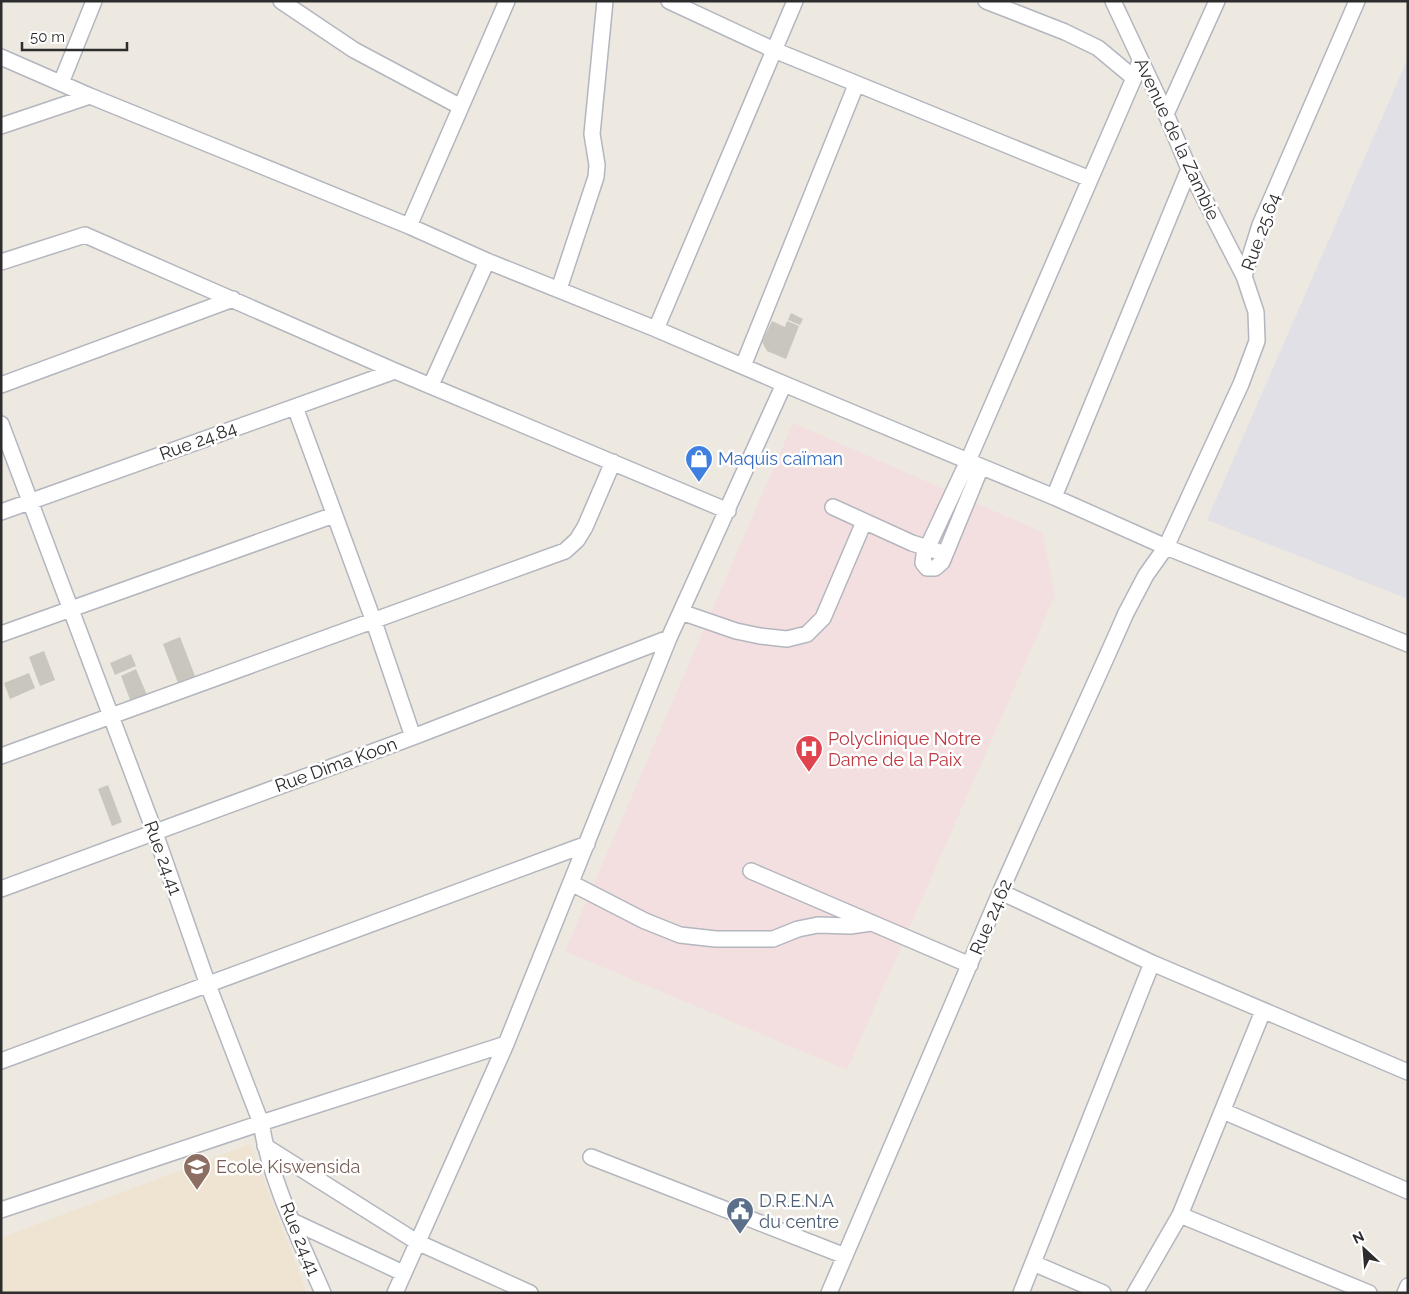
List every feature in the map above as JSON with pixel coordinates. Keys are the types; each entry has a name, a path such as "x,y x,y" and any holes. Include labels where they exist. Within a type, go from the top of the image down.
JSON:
{"street":[{"path":"61,83 94,1"},
{"path":"281,1 354,50 461,107"},
{"path":"409,226 507,1"},
{"path":"559,289 596,177 597,165 594,155 592,126 605,1"},
{"path":"669,1 774,50 856,85 1090,179"},
{"path":"656,328 795,1"},
{"path":"986,1 1065,32 1098,48 1134,78"},
{"name":"Avenue de la Zambie","path":"1113,1 1166,114 1189,169 1244,276"},
{"path":"1166,114 1217,1"},
{"name":"Rue 25.64","path":"1166,547 1241,384 1257,341 1256,312 1244,276 1260,225 1357,1"},
{"path":"1,57 90,96 409,226 488,262 656,328 784,384 1054,497 1166,547 1408,644"},
{"path":"833,507 864,522 945,554 974,464 1140,60"},
{"path":"743,366 856,85"},
{"path":"1,126 90,96"},
{"path":"1054,497 1189,169"},
{"path":"1,262 85,235 395,371 728,510"},
{"path":"431,385 488,262"},
{"path":"1,385 233,299"},
{"name":"Rue 24.84","path":"1,512 395,371"},
{"path":"395,1293 506,1044 669,638 784,384"},
{"path":"295,407 374,622 413,737"},
{"name":"Rue 24.41","path":"1,424 155,833 208,985 261,1123 265,1146 292,1221 323,1293"},
{"path":"1,756 374,622 564,551 577,540 585,526 613,462"},
{"path":"927,548 974,464"},
{"path":"1,634 334,515"},
{"path":"681,612 736,632 787,639 807,634 822,618 864,522"},
{"name":"Rue 24.62","path":"829,1293 1000,892 1126,613 1146,575 1166,547"},
{"name":"Rue Dima Koon","path":"1,889 413,737 669,638"},
{"path":"1,1061 586,844"},
{"path":"752,871 970,965"},
{"path":"571,883 645,921 680,934 716,939 773,939 798,929 818,925 850,926 871,923"},
{"path":"1000,892 1152,963 1408,1072"},
{"path":"1021,1293 1152,963"},
{"path":"1135,1293 1180,1215 1263,1011"},
{"path":"1,1210 506,1044"},
{"path":"1223,1111 1408,1191"},
{"path":"265,1146 417,1242 530,1293"},
{"path":"591,1157 845,1256"},
{"path":"1180,1215 1369,1293"},
{"path":"292,1221 403,1273"},
{"path":"1033,1263 1103,1293"},
{"path":"1405,1293 1408,1286"}],"shaded area":[{"path":"1408,58 1408,599 1207,520"},
{"name":"Polyclinique Notre Dame de la Paix","path":"793,423 1042,532 1055,595 847,1070 565,951"},
{"name":"Ecole Kiswensida","path":"250,1144 307,1293 1,1293 1,1238"}],"building":[{"path":"791,313 803,319 800,325 788,320"},
{"path":"772,321 785,327 787,321 799,326 786,359 767,351 762,342"},
{"path":"180,637 195,676 178,683 163,644"},
{"path":"44,651 55,680 40,686 29,657"},
{"path":"131,654 136,666 115,675 110,663"},
{"path":"136,669 147,695 131,702 121,676"},
{"path":"29,673 35,688 10,699 4,683"},
{"path":"108,785 122,822 112,826 98,789"}],"place":[{"name":"Maquis caïman","path":"699,483"},
{"name":"Polyclinique Notre Dame de la Paix","path":"809,773"},
{"name":"Ecole Kiswensida","path":"197,1191"},
{"name":"D.R.E.N.A du centre","path":"740,1235"}]}
